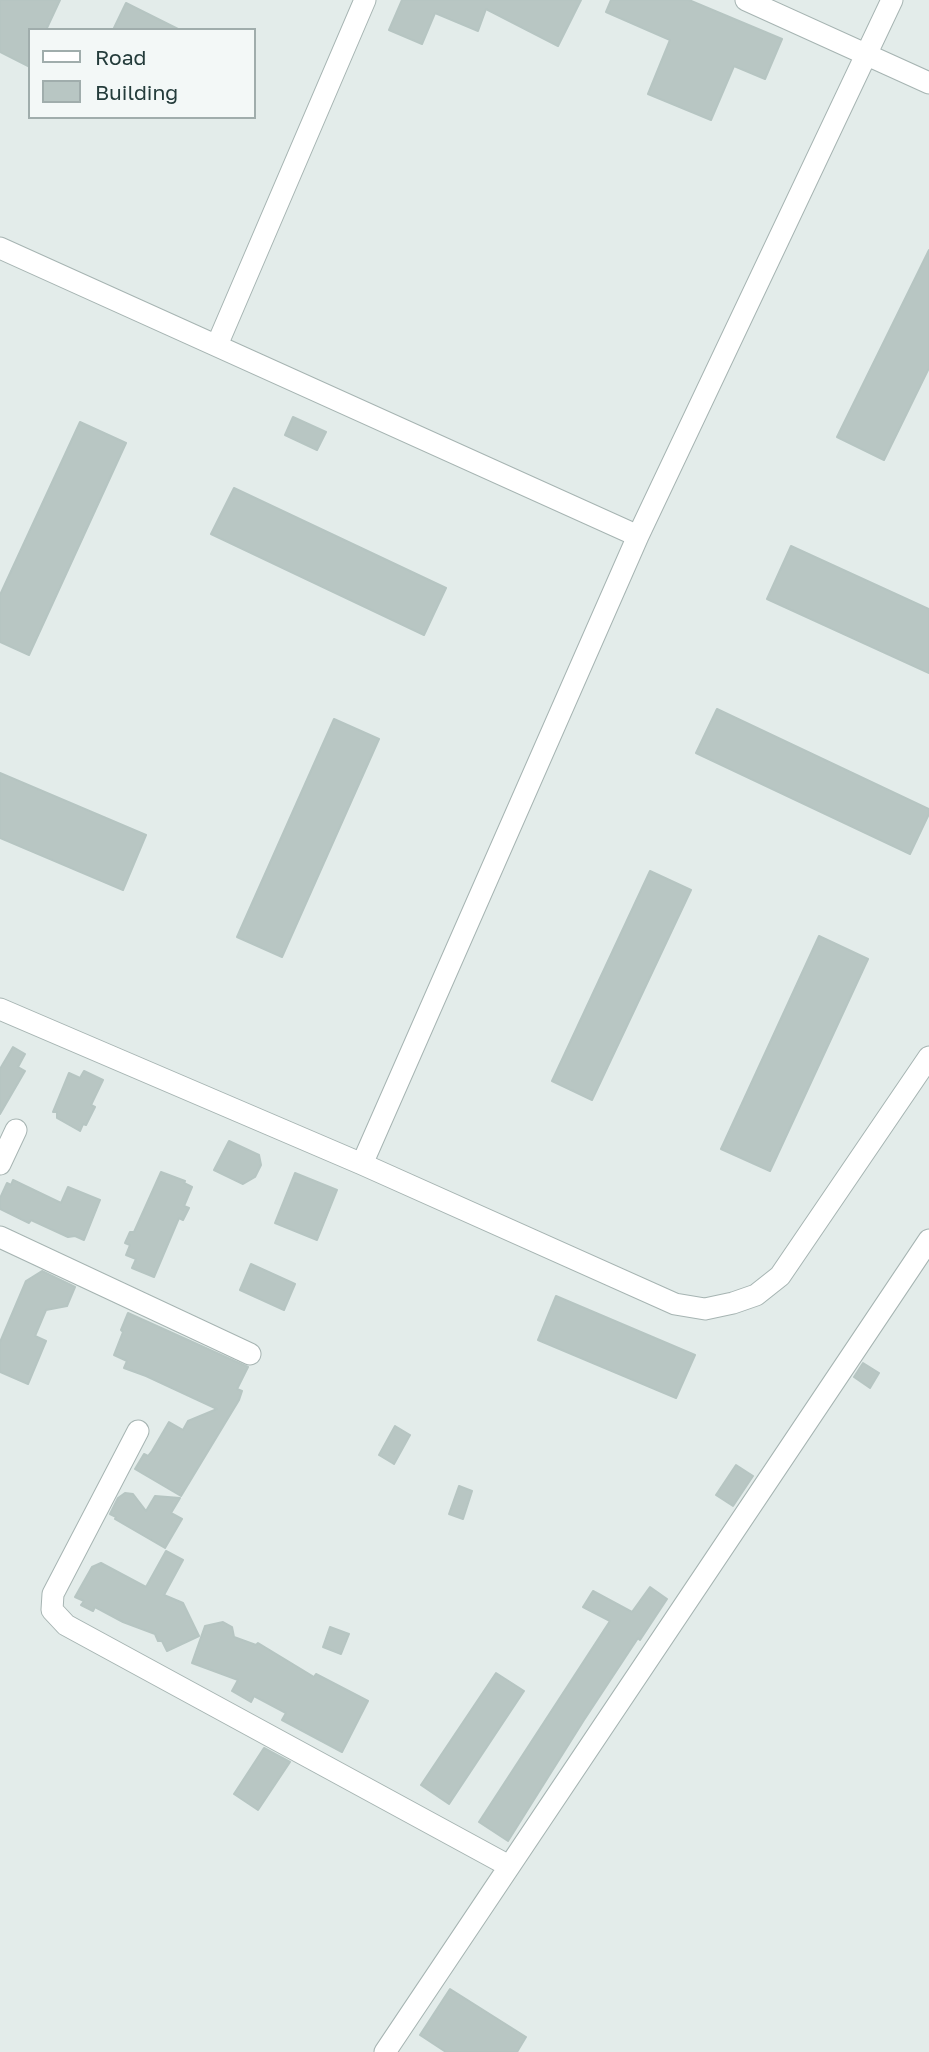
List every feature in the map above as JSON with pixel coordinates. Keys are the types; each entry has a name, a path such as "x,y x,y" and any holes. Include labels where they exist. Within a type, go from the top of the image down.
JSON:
{"street":[{"path":"217,345 365,0"},
{"path":"746,0 929,83"},
{"path":"362,1164 638,536 892,0"},
{"path":"0,248 638,536"},
{"path":"0,1009 362,1164 675,1304 705,1310 757,1295 780,1276 929,1057"},
{"path":"0,1164 16,1130"},
{"path":"0,1237 250,1354"},
{"path":"385,2052 926,1251"},
{"path":"138,1431 52,1594 52,1610 66,1625 509,1866"}],"building":[{"path":"0,0 60,0 47,28 28,28 28,66 0,52"},
{"path":"402,0 581,0 558,46 486,9 478,31 435,13 422,44 389,30"},
{"path":"611,0 689,0 782,39 765,79 734,66 711,120 648,94 670,40 606,12"},
{"path":"126,3 176,28 114,28"},
{"path":"929,250 929,368 884,460 837,437"},
{"path":"293,417 326,432 317,450 285,435"},
{"path":"80,422 126,443 29,655 0,642 0,595"},
{"path":"234,488 446,588 424,635 211,534"},
{"path":"791,546 929,609 929,673 767,599"},
{"path":"717,709 929,809 910,854 696,753"},
{"path":"334,719 379,739 282,957 237,937"},
{"path":"0,773 146,835 123,890 0,838"},
{"path":"650,871 691,890 592,1100 552,1081"},
{"path":"819,936 868,959 770,1171 721,1149"},
{"path":"13,1047 25,1054 18,1067 25,1071 0,1114 0,1069"},
{"path":"84,1071 103,1080 91,1105 95,1107 80,1131 57,1118 57,1112 53,1112 69,1073 80,1078"},
{"path":"229,1141 259,1155 261,1165 255,1177 243,1184 214,1170"},
{"path":"161,1172 185,1181 184,1183 192,1187 184,1206 189,1208 183,1220 179,1218 154,1277 132,1268 136,1259 126,1255 130,1245 125,1243 130,1232 134,1232"},
{"path":"295,1173 337,1190 317,1240 275,1223"},
{"path":"13,1180 61,1203 68,1187 100,1200 84,1240 75,1236 68,1237 31,1220 29,1223 0,1209 0,1198 7,1183 11,1185"},
{"path":"251,1264 295,1284 284,1310 240,1290"},
{"path":"42,1271 75,1287 67,1306 46,1310 35,1336 46,1341 28,1384 0,1372 0,1342 26,1281"},
{"path":"556,1296 695,1355 676,1398 538,1340"},
{"path":"128,1313 248,1367 237,1389 242,1391 239,1400 181,1496 135,1469 144,1454 148,1456 152,1451 169,1422 183,1430 188,1421 217,1409 124,1368 127,1361 114,1355"},
{"path":"863,1363 879,1373 870,1388 854,1377"},
{"path":"395,1426 410,1435 394,1464 379,1455"},
{"path":"736,1465 753,1476 733,1506 716,1495"},
{"path":"459,1486 472,1491 463,1519 449,1514"},
{"path":"125,1493 133,1494 146,1511 155,1496 180,1498 171,1513 182,1519 165,1548 110,1514 118,1498"},
{"path":"166,1551 183,1560 164,1595 183,1603 199,1636 167,1651 155,1634 123,1622 95,1607 93,1611 81,1605 84,1601 75,1597 92,1567 101,1563 146,1587"},
{"path":"650,1587 667,1599 584,1720 508,1841 479,1822 610,1621 583,1607 593,1591 632,1612"},
{"path":"223,1622 232,1627 234,1637 256,1645 258,1643 314,1677 316,1674 368,1701 342,1752 282,1720 286,1713 254,1696 251,1702 232,1691 238,1680 192,1663 205,1626"},
{"path":"330,1627 349,1634 341,1654 323,1647"},
{"path":"496,1673 524,1691 449,1804 421,1785"},
{"path":"264,1748 290,1762 258,1810 234,1794"},
{"path":"450,1989 526,2037 517,2052 446,2052 420,2035"}]}
